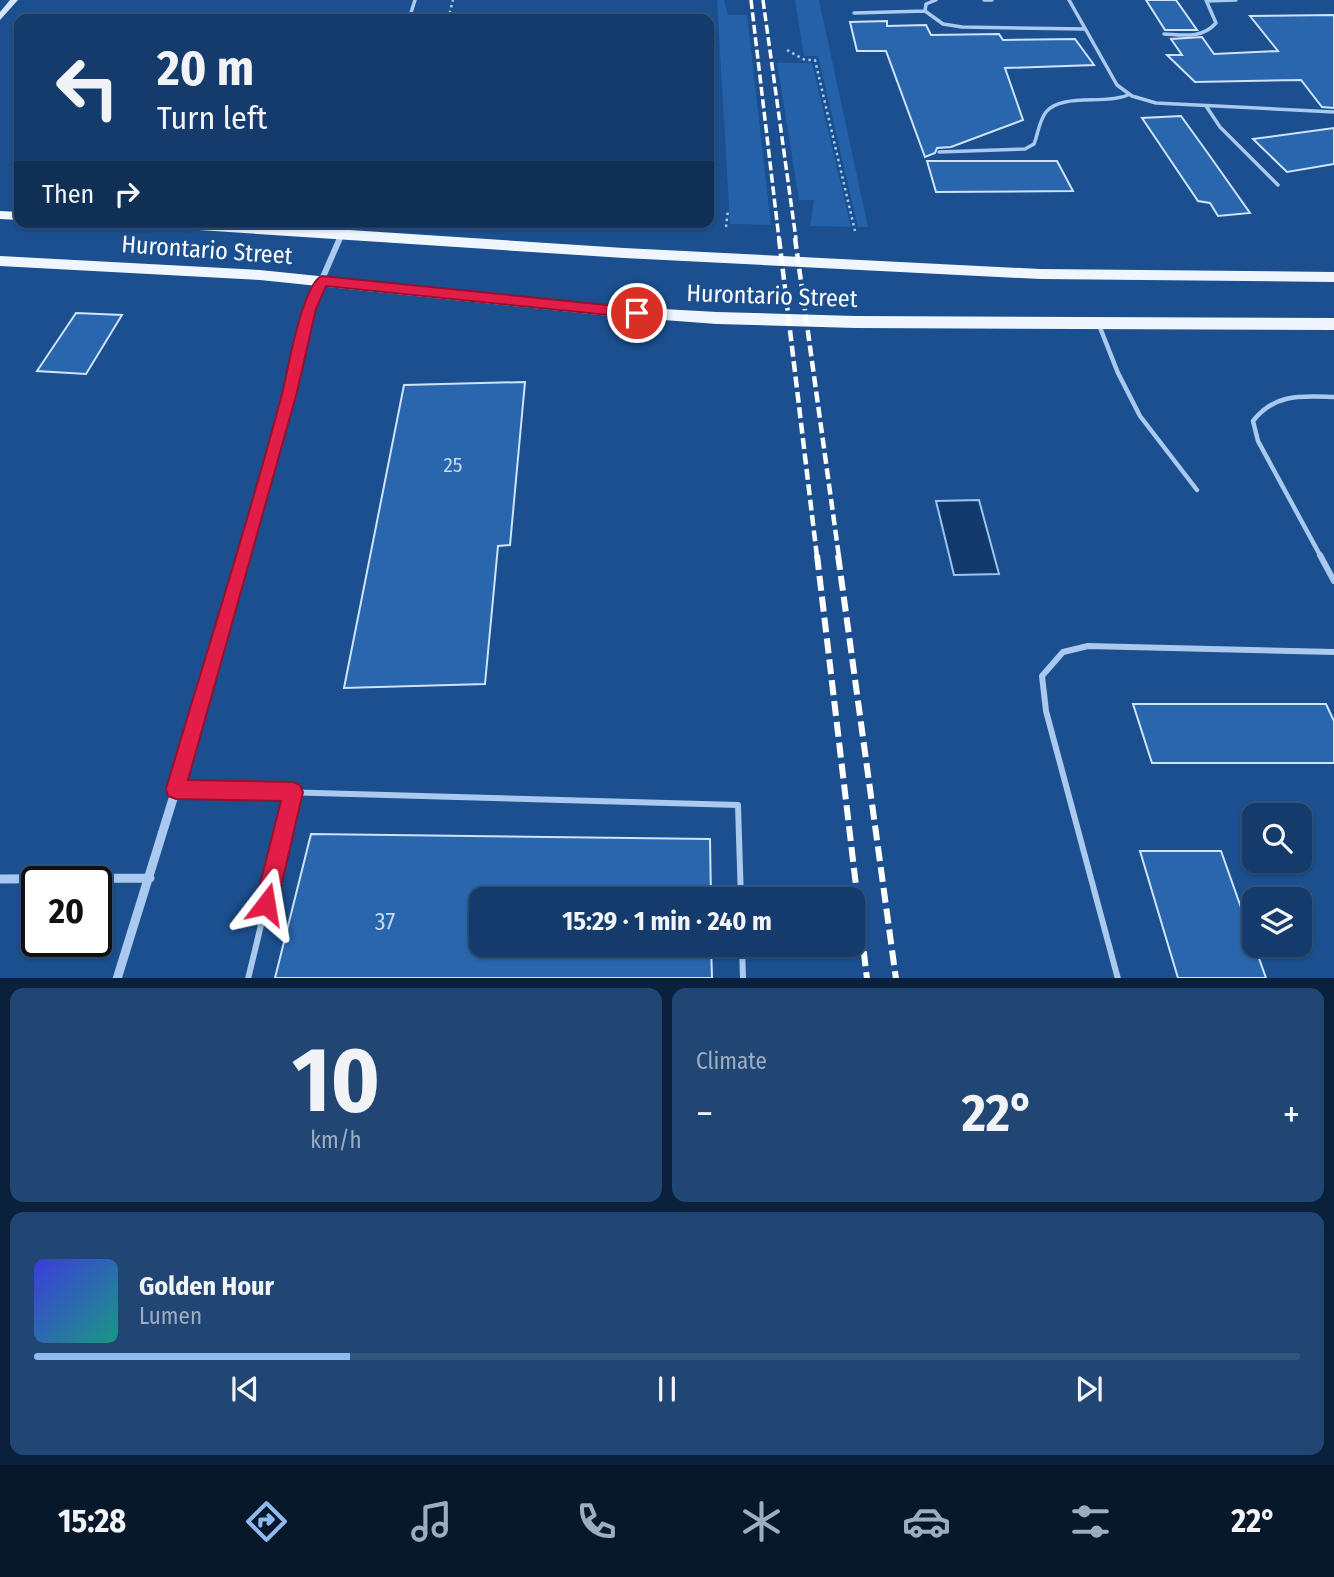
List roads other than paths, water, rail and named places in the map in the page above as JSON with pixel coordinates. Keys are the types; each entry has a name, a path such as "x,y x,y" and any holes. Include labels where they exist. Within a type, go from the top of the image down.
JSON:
{"main road":[{"name":"Hurontario Street","path":"317,228 1040,274 1334,276"},
{"name":"Hurontario Street","path":"0,261 322,281 610,311 718,318 856,322 1334,324"}],"street":[{"path":"0,16 15,0"},
{"path":"117,978 176,789 286,405 309,309 344,229"},
{"path":"0,879 150,878"}],"lane":[{"path":"925,11 926,5 936,0"},
{"path":"984,0 992,0"},
{"path":"1069,0 1118,88 1128,95 1156,103 1334,112"},
{"path":"1164,34 1203,35 1210,32 1216,23 1206,1 1236,0"},
{"path":"854,13 925,11 943,24 962,27 1085,29"},
{"path":"939,152 1025,149 1034,144 1045,113 1054,105 1066,102 1118,103 1128,95"},
{"path":"1206,106 1220,127 1279,186"},
{"path":"1098,323 1140,416 1196,490"},
{"path":"1334,397 1286,397 1263,406 1253,421 1258,441 1334,581"},
{"path":"1118,978 1046,711 1042,676 1063,652 1088,646 1334,652"},
{"path":"176,789 738,806 741,887"},
{"path":"248,978 293,792"},
{"path":"742,957 743,978"}],"railway":[{"path":"751,0 779,239"},
{"path":"763,0 796,239"},
{"path":"779,238 817,557"},
{"path":"795,238 839,557"},
{"path":"817,555 867,978"},
{"path":"838,555 896,978"}]}
